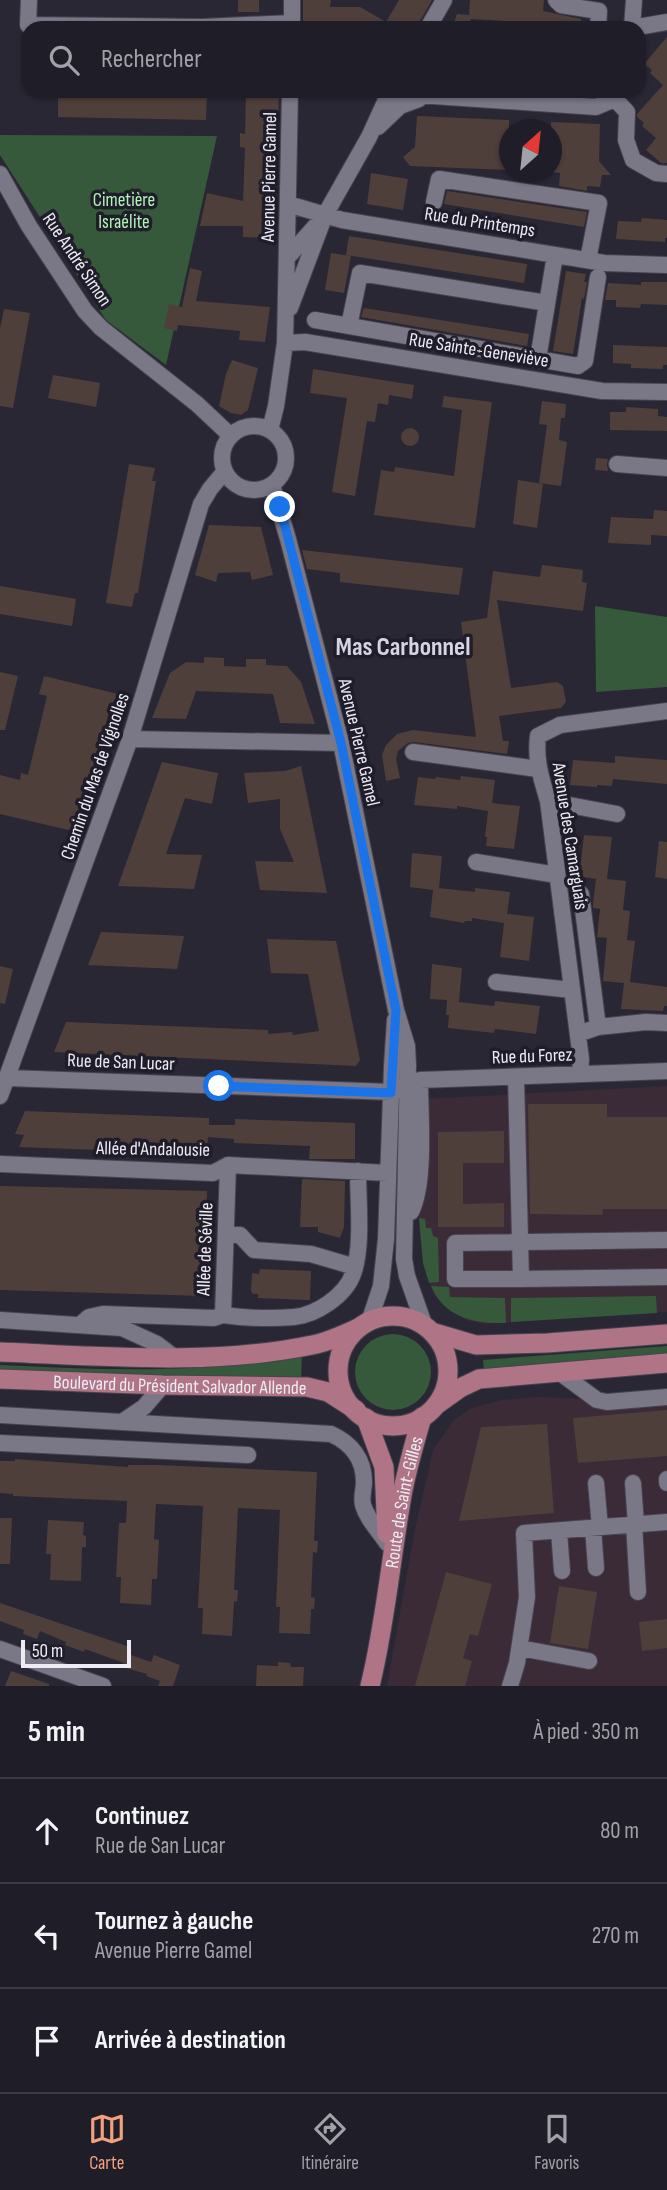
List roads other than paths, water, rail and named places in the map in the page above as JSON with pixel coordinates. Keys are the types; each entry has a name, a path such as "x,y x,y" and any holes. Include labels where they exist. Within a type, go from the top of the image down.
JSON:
{"main road":[{"path":"667,1335 476,1345 401,1317 386,1317 363,1325 344,1347 339,1366 341,1387 361,1414 391,1425 404,1424 429,1411 460,1388 479,1379 667,1363"},
{"name":"Boulevard du Président Salvador Allende","path":"0,1352 174,1357 286,1349 315,1345 363,1325"},
{"path":"429,1329 441,1344 448,1371 444,1391 429,1411"},
{"name":"Boulevard du Président Salvador Allende","path":"0,1379 163,1385 287,1385 314,1388 338,1397 361,1414"},
{"name":"Route de Saint-Gilles","path":"370,1686 386,1613 402,1493 410,1457 429,1411"},
{"name":"Route de Saint-Gilles","path":"361,1414 384,1467 389,1587"}],"street":[{"path":"28,21 29,0"},
{"path":"292,0 292,21"},
{"path":"432,21 444,0"},
{"path":"555,0 561,5 599,11 598,21"},
{"path":"632,21 634,0"},
{"path":"646,26 667,22"},
{"name":"Avenue Pierre Gamel","path":"270,430 285,343 290,98"},
{"path":"286,321 325,215 369,137 386,98"},
{"path":"369,137 400,106 417,98"},
{"path":"559,98 592,99 596,107 612,98"},
{"path":"619,98 627,112 626,141 633,160 656,173 667,174"},
{"name":"Rue André Simon","path":"0,174 5,193 85,311 102,328 197,404 231,436"},
{"path":"434,202 439,179 599,203 588,260"},
{"name":"Rue du Printemps","path":"288,204 342,220 555,255 667,265"},
{"path":"287,258 325,215"},
{"path":"538,359 555,255"},
{"path":"349,326 360,273 547,303"},
{"path":"314,320 578,366 585,361 598,277"},
{"name":"Rue Sainte-Geneviève","path":"285,343 305,342 602,391 667,392"},
{"path":"257,426 270,430 282,442 286,457 283,473 272,485 259,490 245,489 233,482 225,471 222,459 224,446 231,436 243,428 257,426"},
{"path":"617,464 667,468"},
{"name":"Chemin du Mas de Vignolles","path":"2,1089 130,739 201,504 225,471"},
{"name":"Avenue Pierre Gamel","path":"272,485 289,539 341,743 396,1010 405,1087 404,1259 407,1276 429,1329"},
{"name":"Avenue des Camarguais","path":"580,1074 581,1059 548,801 538,769 538,736 560,725 667,710"},
{"path":"130,739 341,743"},
{"path":"413,752 538,769"},
{"path":"548,801 617,814"},
{"path":"476,862 557,875"},
{"path":"581,894 598,1027"},
{"path":"496,982 572,990"},
{"path":"578,1034 598,1027 646,1022 667,1023"},
{"name":"Rue du Forez","path":"405,1087 516,1077 667,1071"},
{"path":"516,1077 520,1279"},
{"name":"Avenue Pierre Gamel","path":"363,1325 382,1280 388,1173 405,1087"},
{"name":"Rue de San Lucar","path":"2,1089 405,1087"},
{"name":"Allée d'Andalousie","path":"0,1164 213,1173 228,1165 388,1173"},
{"name":"Allée de Séville","path":"81,1324 89,1317 103,1314 214,1318 223,1315 228,1165"},
{"path":"223,1315 295,1317 316,1311 340,1294 349,1283 358,1252 358,1171"},
{"path":"226,1234 240,1235 254,1251 311,1254 355,1267"},
{"path":"667,1240 455,1242 455,1279 667,1277"},
{"name":"Allée de Séville","path":"0,1320 122,1328 157,1344 174,1357"},
{"path":"559,1372 597,1401 667,1397"},
{"path":"122,1422 144,1407 163,1385"},
{"path":"0,1415 322,1432 338,1437 352,1447 358,1457 363,1472 364,1506 387,1543"},
{"path":"72,1448 77,1420"},
{"path":"0,1443 248,1455"},
{"path":"596,1483 596,1568"},
{"path":"632,1483 638,1592"},
{"path":"510,1686 520,1648 527,1597 524,1534 667,1522"},
{"path":"559,1531 562,1571"},
{"path":"520,1648 589,1661"},
{"path":"0,1649 103,1686"}],"district":[{"name":"Mas Carbonnel","path":"403,646"}],"park label":[{"name":"Cimetière Israélite","path":"124,210"}]}
